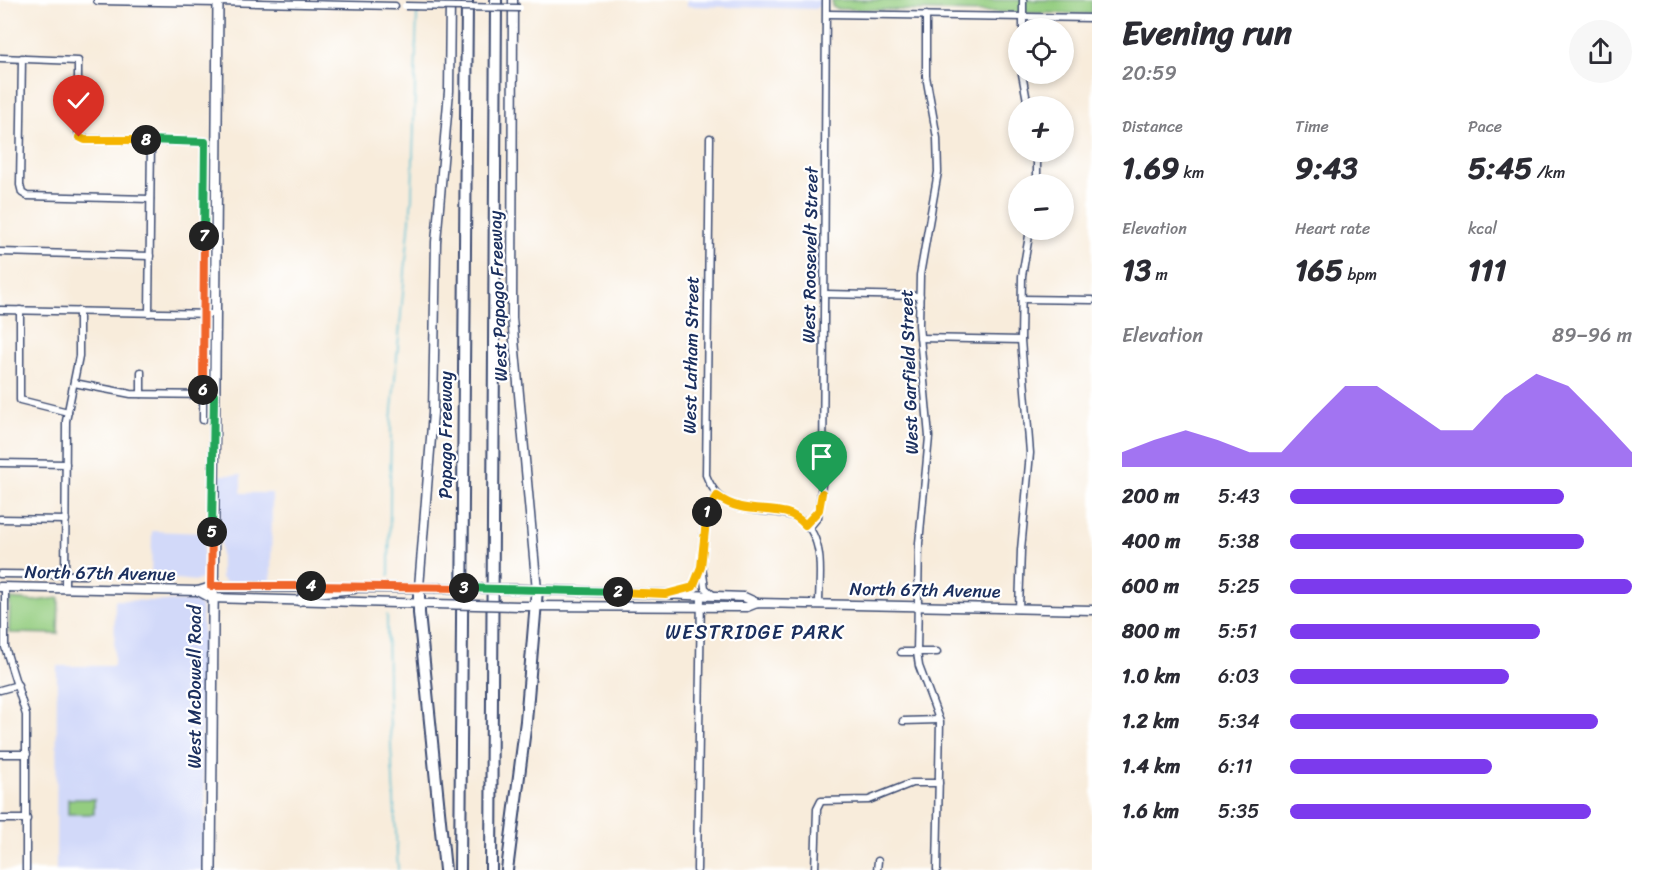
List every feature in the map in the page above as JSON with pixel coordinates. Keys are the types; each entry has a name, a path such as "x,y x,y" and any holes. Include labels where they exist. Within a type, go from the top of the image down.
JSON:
{"highway":[{"name":"Papago Freeway","path":"460,870 467,0"},
{"path":"491,870 496,0"},
{"path":"496,60 501,0"},
{"path":"420,583 419,604 445,870"},
{"path":"507,870 537,590"}],"main road":[{"path":"98,0 218,1"},
{"path":"420,583 432,447 436,252 449,91 450,0"},
{"name":"West Papago Freeway","path":"513,0 512,318 537,590"},
{"name":"West McDowell Road","path":"211,870 211,586 218,1"},
{"name":"North 67th Avenue","path":"2,587 198,591 211,586 398,586 420,583 434,588 744,597 756,603"},
{"path":"299,601 305,594 345,592 366,586"},
{"name":"North 67th Avenue","path":"198,591 211,598 366,603 747,607 756,603 1092,610"}],"street":[{"name":"West Roosevelt Street","path":"807,527 818,517 823,476 828,14 826,0"},
{"path":"1023,0 1023,17"},
{"path":"218,1 395,6"},
{"path":"405,6 520,8"},
{"path":"828,14 1092,18"},
{"name":"West Garfield Street","path":"926,15 926,76 937,138 938,172 922,257 920,296 920,338 929,444 919,543 917,652 919,666 939,720 937,870"},
{"path":"0,58 78,61 79,137 85,140 205,142 203,420"},
{"path":"22,58 22,193 27,196 150,199"},
{"name":"West Latham Street","path":"710,138 704,464 709,483 717,496"},
{"path":"149,313 151,140"},
{"path":"1019,609 1021,550 1030,453 1021,340 1022,299 1029,240"},
{"path":"0,252 150,256"},
{"path":"825,294 920,296"},
{"path":"1022,299 1092,300"},
{"path":"0,310 215,314"},
{"path":"20,310 20,400 68,412"},
{"path":"64,588 68,412 79,356 79,312"},
{"path":"920,338 1021,340"},
{"path":"141,372 141,394"},
{"path":"74,383 141,394 214,395"},
{"path":"0,463 66,464"},
{"path":"714,596 705,588 701,567 704,522 717,496 730,505 742,509 786,512 807,527 819,553 819,604"},
{"path":"0,519 66,520"},
{"path":"666,594 690,590 701,567"},
{"name":"North 67th Avenue","path":"0,574 85,575"},
{"path":"2,587 2,630 26,715 26,870"},
{"path":"698,870 701,595"},
{"path":"901,652 937,652"},
{"path":"0,690 18,685"},
{"path":"903,721 939,720"},
{"path":"0,754 27,754"},
{"path":"816,870 819,802 872,800 912,783 939,783"},
{"path":"0,819 27,819"},
{"path":"877,870 878,861"}],"shaded area":[{"path":"687,0 822,0 821,5 815,9 687,6"},
{"path":"220,475 241,475 241,493 272,493 271,582 226,582 221,578"},
{"path":"152,531 204,533 203,578 197,581 165,578 151,580"},
{"path":"115,600 194,602 201,606 204,642 201,753 205,796 204,870 56,870 57,666 114,666"}],"green space":[{"path":"832,0 1092,0 1092,14 836,9 832,6"},
{"path":"59,598 58,634 9,633 10,599 34,601"},
{"path":"68,799 94,799 94,814 68,814"}],"waterway":[{"path":"389,575 391,421 412,197 417,10"},
{"path":"387,615 388,692 398,870"}],"district":[{"name":"WESTRIDGE PARK","path":"755,632"}],"route":[{"path":"79,137 85,140 205,142 203,395 214,395 211,586 366,586 666,594 690,590 699,576 705,516 717,496 730,505 742,509 786,512 798,518 805,525 819,510 822,493"}]}
